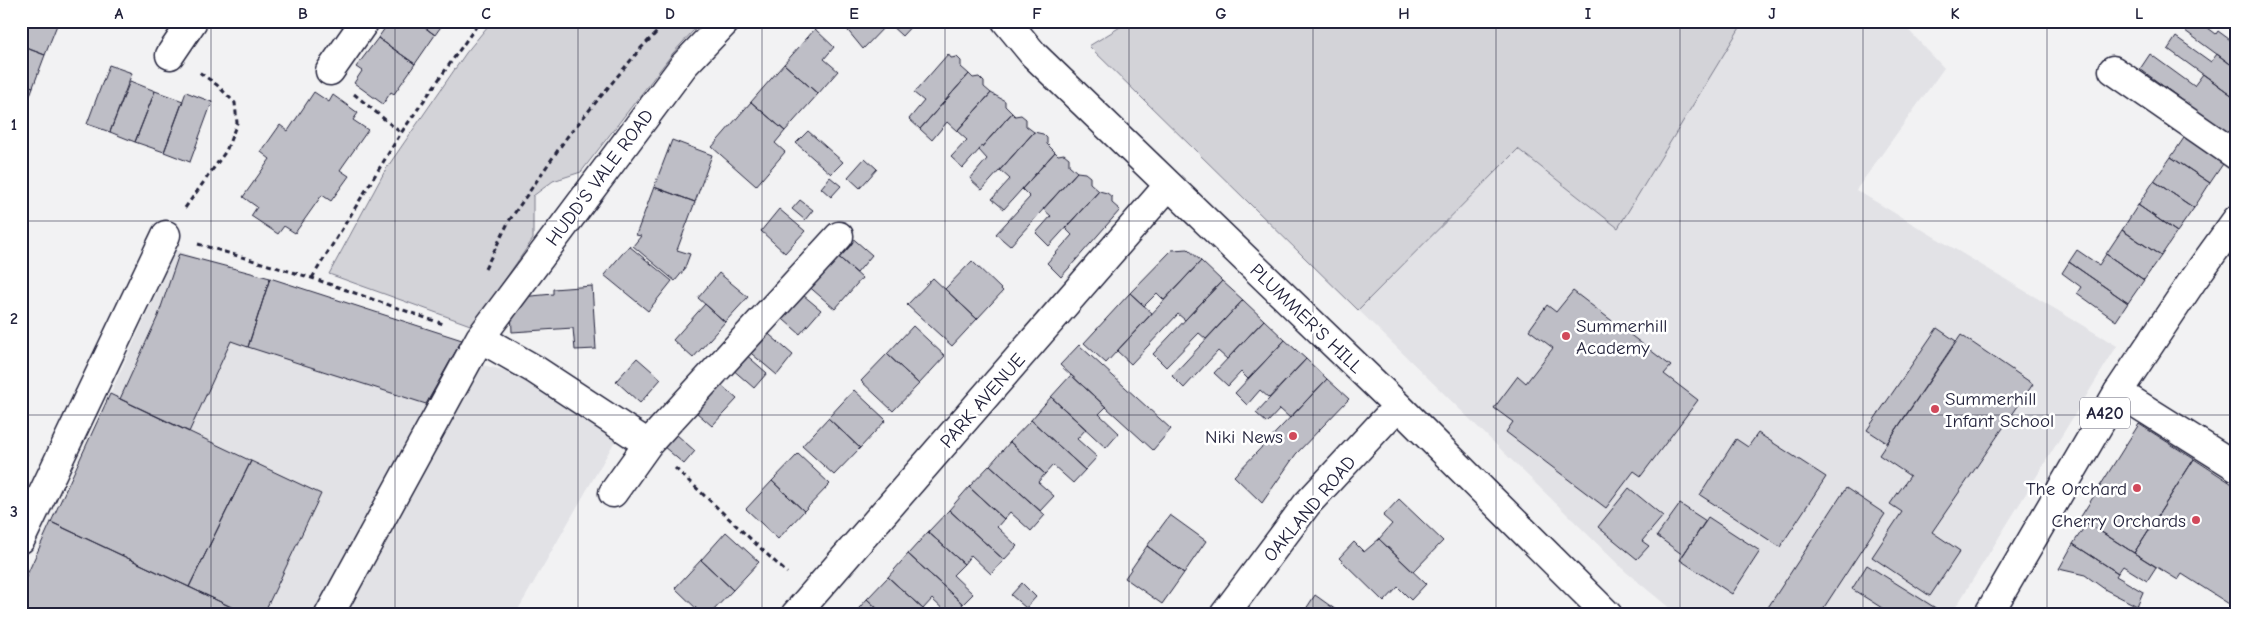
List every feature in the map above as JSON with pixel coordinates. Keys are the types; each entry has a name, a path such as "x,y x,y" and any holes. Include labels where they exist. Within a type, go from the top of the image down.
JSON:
{"street":[{"path":"170,55 194,21"},
{"path":"330,71 365,21"},
{"name":"HUDD'S VALE ROAD","path":"329,615 480,338 684,65 726,21"},
{"name":"PLUMMER'S HILL","path":"1006,21 1034,56 1398,406 1608,615"},
{"path":"2113,70 2237,156"},
{"name":"PARK AVENUE","path":"803,605 1168,186"},
{"name":"A420","path":"1988,615 2118,392 2193,280 2237,219"},
{"path":"21,539 166,235"},
{"path":"613,493 648,444 839,236"},
{"path":"480,338 534,368 648,444"},
{"path":"2118,392 2237,468"},
{"name":"OAKLAND ROAD","path":"1224,615 1307,504 1398,406"}],"path":[{"path":"312,278 401,133 480,21"},
{"path":"484,271 509,221 567,137 641,48 668,21"},
{"path":"170,55 176,56 217,85 235,103 237,123 226,151 166,235 312,278 480,338"},
{"path":"362,102 401,133"},
{"path":"648,444 803,605"}],"shaded area":[{"path":"492,21 702,21 673,53 581,172 553,181 533,196 533,239 473,326 329,274 386,169 466,53"},
{"name":"Summerhill Academy","path":"1130,21 1900,21 1944,68 1856,190 2117,346 1951,615 1678,615 1626,572 1089,46"},
{"path":"1130,21 1744,21 1618,228 1518,149 1358,310 1089,46"},
{"path":"176,250 469,362 537,378 619,434 515,615 21,615 110,394"}],"building":[{"path":"21,21 46,21 57,25 45,55 21,46"},
{"path":"390,21 416,21 435,35 415,64 378,38"},
{"path":"416,21 445,21 435,35"},
{"path":"840,21 916,21 902,36 888,23 863,49"},
{"path":"2180,21 2199,21 2216,34 2218,31 2233,42 2237,37 2237,69 2177,25"},
{"path":"2224,21 2237,21 2237,33 2222,23"},
{"path":"815,29 834,47 824,59 838,71 818,94 784,64"},
{"path":"2176,37 2211,62 2217,54 2237,69 2237,99 2168,49"},
{"path":"378,38 415,64 394,94 391,92 383,104 354,83 362,71 356,67"},
{"path":"21,46 45,55 33,87 21,83"},
{"path":"948,54 951,58 957,57 961,61 961,67 969,74 920,129 909,119 924,101 914,93"},
{"path":"2150,54 2194,86 2203,74 2237,99 2237,140 2140,69"},
{"path":"784,64 818,94 785,131 751,102"},
{"path":"109,65 132,73 110,132 87,124"},
{"path":"969,74 973,78 979,77 984,82 984,87 991,93 957,131 947,122 932,140 920,129"},
{"path":"130,81 155,91 135,142 110,132"},
{"path":"21,83 33,87 22,117 21,117"},
{"path":"155,91 183,101 164,152 135,142"},
{"path":"186,92 212,102 190,162 164,152"},
{"path":"314,92 329,102 333,95 358,113 353,120 368,130 340,170 349,176 331,201 322,195 295,233 284,226 278,234 251,216 257,207 243,197 270,159 261,152 280,125 288,131"},
{"path":"991,93 1005,101 1005,106 1012,113 963,168 951,157 967,140 957,131"},
{"path":"751,102 785,131 775,143 785,152 756,186 712,147"},
{"path":"1012,113 1015,116 1021,115 1026,119 1026,126 1034,132 982,190 970,179 987,159 979,150"},
{"path":"808,131 843,162 831,174 796,143"},
{"path":"1034,132 1043,134 1047,138 1047,144 1055,152 1004,209 992,199 1010,179 1000,170"},
{"path":"2188,132 2227,158 2210,183 2171,157"},
{"path":"672,140 712,155 695,202 654,187"},
{"path":"1055,152 1058,155 1064,154 1069,158 1069,165 1077,172 1010,246 996,234 1030,197 1022,189"},
{"path":"2171,157 2210,183 2194,208 2154,181"},
{"path":"865,158 877,169 860,188 848,177"},
{"path":"1077,172 1085,173 1090,177 1090,183 1099,191 1049,246 1036,233 1051,216 1043,209"},
{"path":"830,177 841,186 831,197 821,188"},
{"path":"2154,181 2194,208 2177,232 2138,205"},
{"path":"654,187 695,202 677,250 690,254 684,270 675,281 633,246 641,236 636,235"},
{"path":"1099,191 1107,193 1112,197 1112,203 1120,210 1061,277 1047,263 1072,235 1065,228"},
{"path":"800,200 813,210 805,220 792,209"},
{"path":"2138,205 2177,232 2161,256 2122,230"},
{"path":"779,209 805,231 785,253 761,231"},
{"path":"2122,230 2161,256 2144,280 2106,254"},
{"path":"849,235 872,255 857,273 833,252"},
{"path":"629,246 672,281 648,311 604,275"},
{"path":"1188,249 1201,261 1164,300 1157,293 1144,306 1130,293 1172,250"},
{"path":"2077,250 2099,265 2106,254 2144,280 2128,303 2069,262"},
{"path":"833,252 862,278 835,309 806,284"},
{"path":"179,254 270,278 248,347 231,341 189,432 120,399 158,316"},
{"path":"972,261 1003,291 977,319 945,289"},
{"path":"1201,261 1222,281 1185,320 1178,314 1131,364 1117,351"},
{"path":"2069,262 2128,303 2116,321 2077,293 2081,287 2062,273"},
{"path":"719,273 748,297 725,322 698,298"},
{"path":"270,278 462,340 426,404 248,347"},
{"path":"933,278 977,319 952,346 907,305"},
{"path":"1222,281 1243,300 1206,339 1199,333 1166,367 1153,354"},
{"path":"592,286 596,349 575,350 573,328 512,332 511,309 522,308 521,297 553,294 553,289"},
{"path":"797,290 821,310 800,334 776,313"},
{"path":"1573,291 1671,366 1664,374 1698,400 1641,476 1634,471 1606,508 1506,432 1513,422 1494,408 1518,376 1526,383 1553,348 1529,330 1547,305 1556,312"},
{"path":"1130,293 1152,313 1106,363 1084,343"},
{"path":"1243,300 1264,320 1227,359 1218,351 1184,388 1172,376"},
{"path":"705,304 725,322 693,358 673,340"},
{"path":"1264,320 1285,340 1248,379 1241,372 1228,386 1214,373"},
{"path":"913,326 945,356 919,384 887,354"},
{"path":"1937,328 1956,341 1887,443 1867,430"},
{"path":"763,329 793,355 777,375 746,349"},
{"path":"1961,335 2033,384 1932,532 1960,551 1930,596 1872,557 1902,512 1890,504 1910,476 1879,455"},
{"path":"1285,340 1306,359 1269,398 1260,390 1247,405 1235,393"},
{"path":"1079,345 1171,429 1153,450 1060,365"},
{"path":"744,353 767,373 754,388 731,368"},
{"path":"887,354 919,384 893,411 861,381"},
{"path":"637,358 661,379 640,403 616,381"},
{"path":"1306,359 1327,379 1290,418 1280,409 1267,423 1256,413"},
{"path":"1071,375 1106,407 1099,414 1119,433 1106,448 1051,397"},
{"path":"713,378 737,399 712,426 688,405"},
{"name":"Niki News","path":"1327,379 1349,399 1296,454 1262,503 1234,476"},
{"path":"854,390 886,420 860,448 828,418"},
{"path":"110,394 251,461 189,587 51,522"},
{"path":"1051,397 1086,429 1077,439 1097,457 1085,470 1031,420"},
{"path":"828,418 860,448 834,475 802,446"},
{"path":"1031,420 1085,470 1073,483 1053,465 1045,474 1010,442"},
{"name":"The Orchard","path":"2139,424 2194,459 2134,553 2080,518"},
{"path":"667,426 695,451 684,464 656,440"},
{"path":"1758,433 1826,477 1780,547 1700,495 1736,439 1748,447"},
{"path":"1010,442 1045,474 1038,482 1054,496 1040,511 990,465"},
{"path":"798,454 830,484 804,511 772,481"},
{"name":"Cherry Orchards","path":"2194,459 2237,487 2237,609 2182,574 2178,580 2134,553"},
{"path":"251,461 321,494 263,615 248,615 189,587"},
{"path":"990,465 1045,515 1031,531 1010,512 1004,519 969,487"},
{"path":"772,481 804,511 778,539 746,509"},
{"path":"969,487 1004,519 997,527 1017,546 1004,560 949,510"},
{"path":"1629,488 1663,516 1642,541 1649,546 1637,559 1598,527"},
{"path":"1846,488 1885,514 1819,615 1763,615"},
{"path":"1399,499 1443,541 1413,572 1379,539 1392,524 1383,516"},
{"path":"1680,504 1706,521 1683,555 1657,536"},
{"path":"949,510 1004,560 991,574 971,555 964,564 928,532"},
{"path":"1170,515 1206,541 1184,573 1147,546"},
{"path":"1708,517 1760,551 1732,594 1680,560"},
{"path":"51,522 248,615 21,615 21,588"},
{"path":"2087,523 2156,567 2147,581 2123,566 2118,573 2073,544"},
{"path":"726,532 759,562 733,590 701,560"},
{"path":"928,532 964,564 953,575 973,594 963,604 908,554"},
{"path":"1379,539 1426,584 1411,600 1398,587 1384,602 1339,558 1354,542 1364,552"},
{"path":"2073,544 2118,573 2116,576 2143,592 2137,606 2106,590 2085,575 2059,569"},
{"path":"1147,546 1184,573 1162,604 1125,578"},
{"path":"908,554 963,604 954,615 949,615 932,599 923,609 888,577"},
{"path":"701,560 733,590 709,615 703,615 675,588"},
{"path":"1867,565 1937,609 1933,615 1893,615 1852,589"},
{"path":"888,577 929,615 884,615 867,599"},
{"path":"1022,583 1036,597 1026,608 1011,595"},
{"path":"1315,595 1343,615 1302,615"},
{"path":"867,599 884,615 853,615"},
{"path":"2233,607 2237,609 2237,615 2227,615"}],"place":[{"name":"Summerhill Academy","path":"1566,336"},
{"name":"Summerhill Infant School","path":"1935,409"},
{"name":"Niki News","path":"1293,436"},
{"name":"The Orchard","path":"2137,488"},
{"name":"Cherry Orchards","path":"2196,520"}]}
